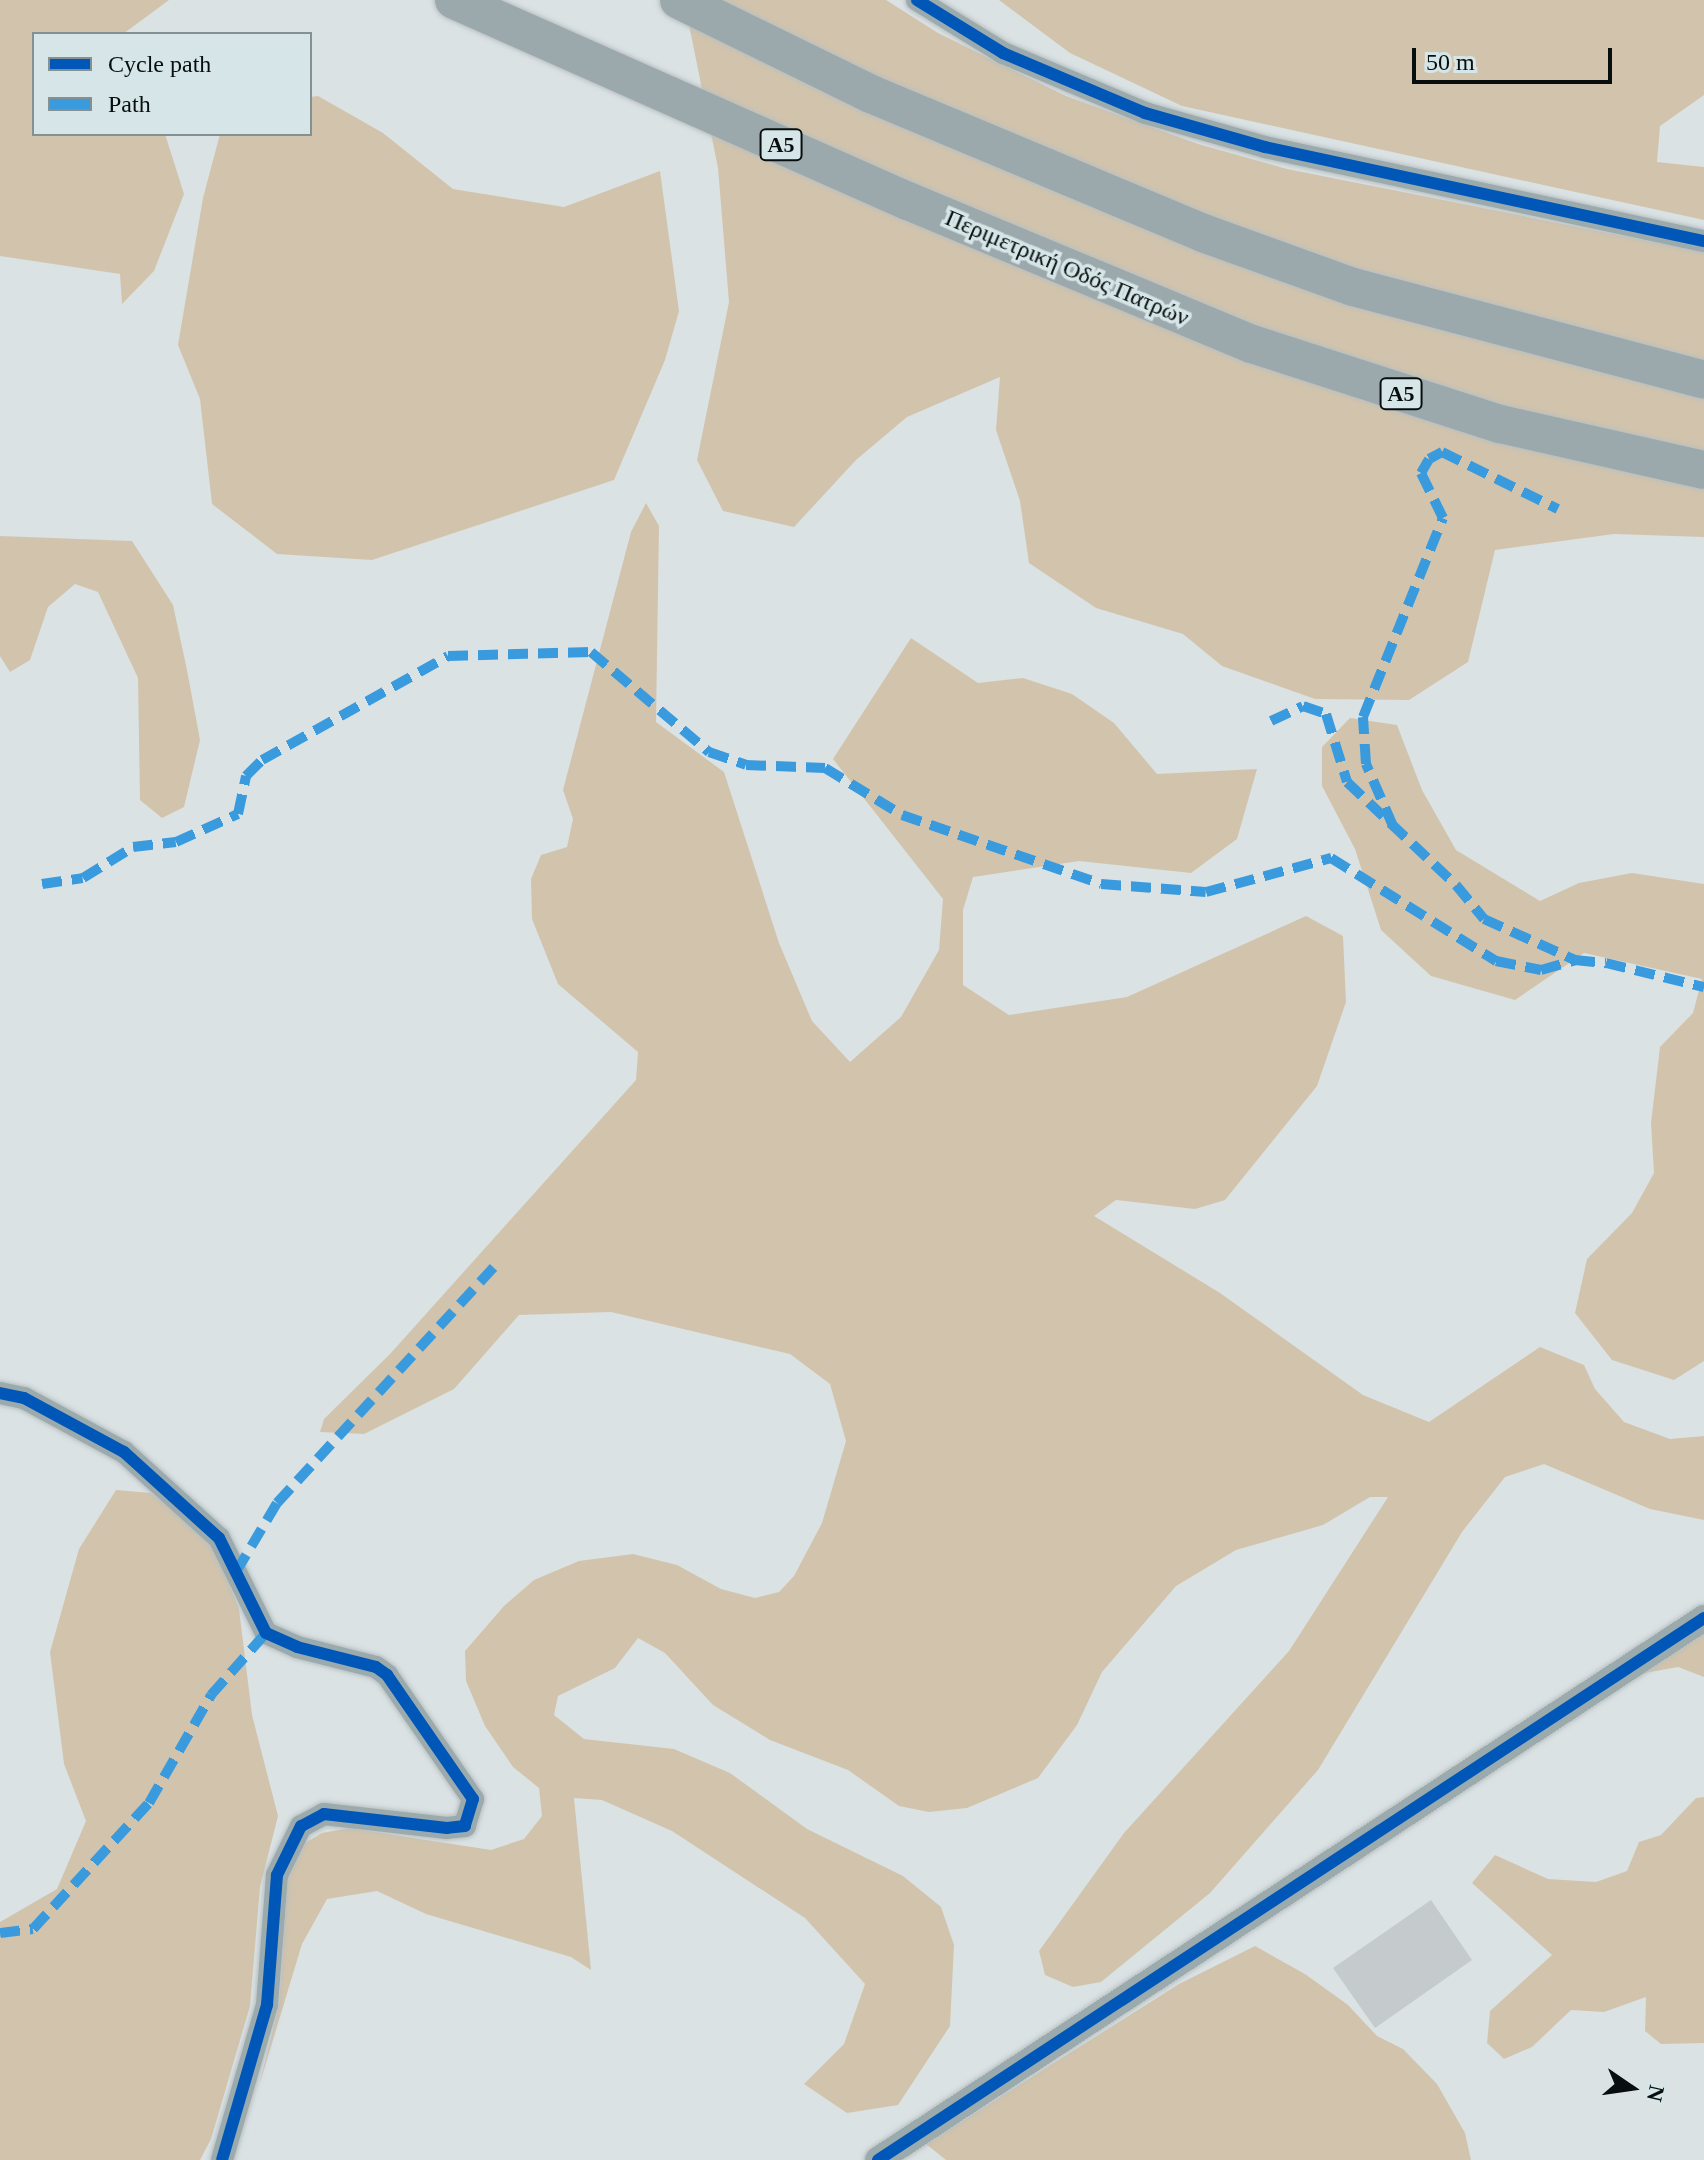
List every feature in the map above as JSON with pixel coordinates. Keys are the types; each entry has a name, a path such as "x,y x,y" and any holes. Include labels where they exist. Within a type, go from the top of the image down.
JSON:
{"highway":[{"name":"Περιμετρική Οδός Πατρών","path":"454,0 1109,286 1252,344 1409,396 1539,433 1704,470"},
{"path":"679,0 871,94 1165,219 1353,287 1704,380"}],"street":[{"path":"917,0 1003,53 1145,113 1265,147 1704,241"},
{"path":"0,1393 24,1398 124,1452 219,1538 266,1633 297,1647 376,1667 387,1675 473,1799 465,1826 447,1828 324,1814 301,1826 277,1875 267,2005 222,2160"},
{"path":"878,2160 1704,1618"}],"shaded area":[{"path":"0,0 169,0 126,32 32,32 32,136 166,136 184,194 154,271 122,304 120,274 0,256"},
{"path":"684,0 886,0 938,33 1066,96 1198,144 1287,169 1704,252 1704,537 1614,534 1495,550 1468,662 1409,700 1315,699 1222,666 1183,634 1096,608 1029,563 1020,501 996,430 1000,377 907,417 856,460 794,527 723,511 697,460 729,302 718,168"},
{"path":"999,0 1704,0 1704,95 1660,126 1657,162 1704,167 1704,220 1182,106 1070,53"},
{"path":"318,96 383,133 453,189 564,207 660,171 679,311 665,360 614,480 372,560 277,554 212,504 200,399 178,345 203,198 219,136 312,136 312,97"},
{"path":"646,503 659,526 656,722 724,772 779,943 812,1021 850,1062 901,1017 939,950 943,899 833,759 911,638 978,683 1023,678 1072,694 1114,723 1157,774 1257,769 1237,839 1191,873 1079,861 973,877 963,910 963,985 1009,1015 1127,997 1306,916 1343,936 1346,1002 1317,1086 1225,1200 1195,1209 1116,1200 1094,1216 1220,1293 1363,1395 1429,1422 1540,1347 1584,1365 1595,1389 1624,1422 1670,1439 1704,1436 1704,1520 1650,1509 1544,1464 1505,1477 1462,1532 1318,1770 1210,1893 1101,1982 1073,1987 1045,1975 1039,1951 1124,1833 1289,1651 1388,1497 1370,1497 1323,1525 1236,1550 1176,1586 1102,1672 1077,1725 1038,1778 967,1808 929,1812 899,1806 848,1770 770,1740 713,1705 665,1653 638,1638 615,1668 558,1696 554,1715 584,1739 674,1749 730,1773 807,1829 903,1876 941,1907 954,1945 950,2026 898,2105 847,2113 804,2084 844,2044 865,1984 805,1918 672,1831 602,1800 574,1798 591,1970 571,1957 426,1914 377,1891 327,1899 302,1944 259,2086 279,2005 288,1875 300,1846 322,1833 349,1828 491,1850 524,1839 542,1816 539,1788 513,1767 485,1726 466,1681 465,1651 504,1606 534,1580 579,1561 633,1554 677,1565 721,1589 755,1598 779,1592 794,1576 822,1523 846,1441 830,1384 790,1354 611,1312 519,1315 454,1389 364,1434 320,1432 324,1419 390,1354 636,1080 638,1052 558,984 532,919 531,879 541,855 567,847 573,819 563,790 631,532"},
{"path":"0,536 132,541 173,605 187,670 200,740 184,807 162,818 140,800 138,678 98,592 75,584 48,607 30,660 10,672 0,656"},
{"path":"1350,718 1397,725 1422,790 1456,850 1540,901 1579,883 1632,873 1704,884 1704,1361 1674,1380 1612,1360 1575,1313 1587,1259 1632,1213 1654,1173 1651,1123 1660,1047 1693,1013 1702,979 1584,953 1515,1000 1431,976 1381,930 1355,849 1322,786 1322,747"},
{"path":"116,1490 151,1493 212,1541 239,1609 252,1715 278,1816 260,1887 250,2006 211,2139 200,2160 0,2160 0,1922 57,1889 86,1821 64,1764 50,1652 79,1549"},
{"path":"1704,1626 1704,1677 1678,1667 1628,1676"},
{"path":"1704,1797 1704,2043 1661,2044 1645,2031 1646,1997 1604,2012 1571,2010 1532,2047 1504,2059 1487,2043 1490,2011 1552,1955 1472,1883 1495,1855 1548,1879 1596,1882 1627,1871 1639,1842 1661,1835 1696,1798"},
{"path":"1255,1946 1305,1974 1348,2005 1377,2036 1403,2049 1437,2084 1465,2133 1471,2160 946,2160 926,2144 1179,1984"}],"building":[{"path":"1431,1900 1472,1960 1375,2028 1333,1968"}],"marked path":[{"path":"1393,826 1366,764 1363,717 1443,518 1421,473 1429,459 1442,452 1558,509"},
{"path":"42,884 83,878 133,847 176,842 238,814 246,776 262,760 448,656 591,652 709,752 746,765 825,768 902,815 1101,884 1206,892 1331,858 1496,961 1541,970 1575,960 1606,963 1704,987"},
{"path":"1271,721 1303,706 1326,714 1347,782 1456,885 1484,919 1575,960"},
{"path":"236,1572 277,1503 495,1266"},
{"path":"0,1933 33,1929 149,1803 211,1695 266,1633"}],"cycle path":[{"path":"917,0 1003,53 1145,113 1265,147 1704,241"},
{"path":"0,1393 24,1398 124,1452 219,1538 266,1633 297,1647 376,1667 387,1675 473,1799 465,1826 447,1828 324,1814 301,1826 277,1875 267,2005 222,2160"},
{"path":"878,2160 1704,1618"}]}
